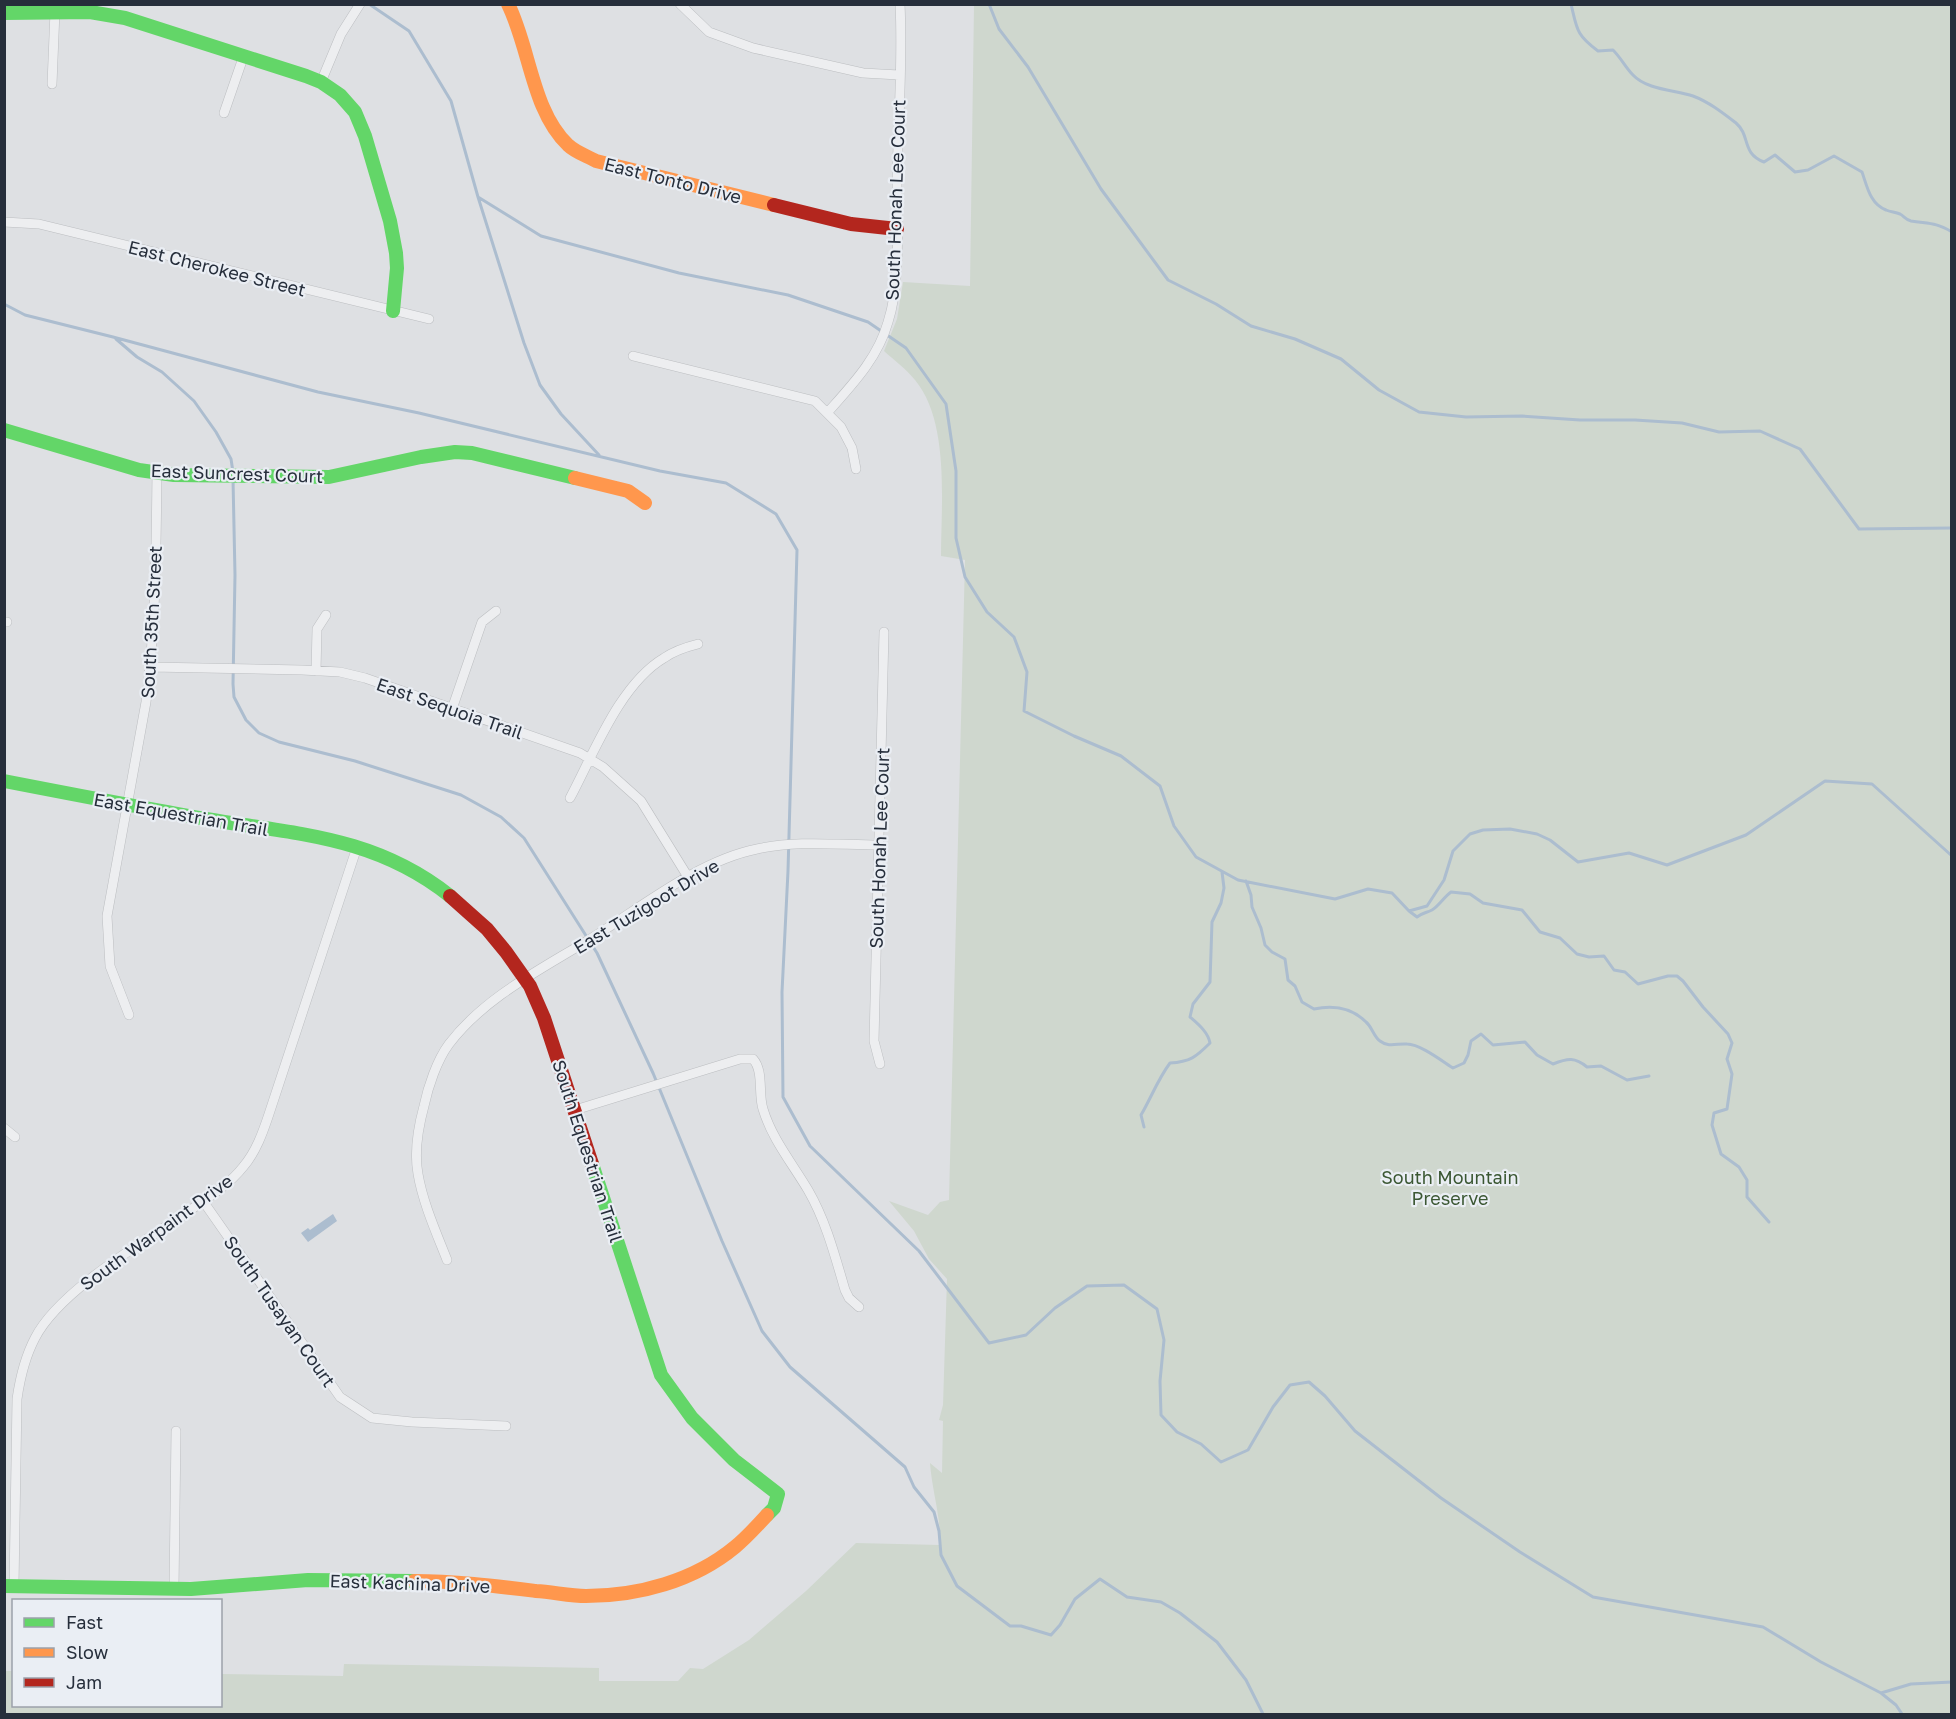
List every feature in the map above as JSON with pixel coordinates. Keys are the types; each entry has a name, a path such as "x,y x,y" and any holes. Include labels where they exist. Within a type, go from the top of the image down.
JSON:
{"street":[{"name":"East Tonto Drive","path":"508,4 515,15 547,118 568,146 607,163 851,224 897,230"},
{"path":"680,4 709,32 753,48 863,73 899,75"},
{"name":"South Honah Lee Court","path":"828,412 874,355 888,324 894,291 900,4"},
{"path":"321,82 341,34 357,8"},
{"path":"52,84 54,11"},
{"path":"4,13 90,12 125,18 321,82 340,95 355,112 365,136 390,221 397,268 393,311"},
{"path":"224,113 244,56"},
{"name":"East Cherokee Street","path":"4,222 39,224 429,319"},
{"path":"633,356 815,401 841,427 852,448 856,469"},
{"name":"East Suncrest Court","path":"4,430 139,470 157,473 329,477 421,457 463,453 492,457 628,491 645,503"},
{"name":"South 35th Street","path":"129,1015 110,966 107,916 147,702 151,667 157,473"},
{"path":"452,709 483,622 496,611"},
{"path":"316,671 317,628 326,615"},
{"name":"South Honah Lee Court","path":"880,1064 874,1041 884,632"},
{"path":"570,798 621,700 643,674 663,658 698,644"},
{"name":"East Sequoia Trail","path":"151,667 340,672 365,678 580,753 603,767 641,801 688,877"},
{"name":"East Equestrian Trail","path":"4,781 127,806 334,840 357,847"},
{"name":"East Tuzigoot Drive","path":"447,1260 428,1212 418,1172 418,1131 428,1087 448,1045 481,1010 525,978 688,877 730,856 758,848 797,844 879,845"},
{"name":"South Equestrian Trail","path":"357,847 382,855 435,884 463,906 495,938 525,978 544,1018 661,1375 692,1418 734,1460 778,1494"},
{"name":"South Warpaint Drive","path":"9,1586 17,1399 22,1372 35,1338 53,1312 73,1293 203,1201 244,1167 264,1130 357,847"},
{"path":"575,1110 740,1059 749,1058 756,1062 762,1107 770,1127 818,1210 827,1229 845,1290 849,1298 859,1307"},
{"path":"4,1128 15,1137"},
{"name":"South Tusayan Court","path":"203,1201 340,1397 372,1418 506,1426"},
{"path":"174,1589 176,1431"},
{"name":"East Kachina Drive","path":"9,1586 174,1589 308,1580 377,1580 451,1581 585,1596 624,1594 690,1575 710,1564 734,1548 752,1531 774,1508 778,1494"}],"green space":[{"name":"South Mountain Preserve","path":"974,5 1951,5 1951,1714 5,1714 5,1671 12,1671 12,1707 222,1707 222,1674 343,1676 344,1664 599,1668 599,1681 678,1681 690,1668 703,1669 749,1640 806,1591 856,1543 940,1545 930,1463 942,1473 943,1421 939,1420 943,1405 947,1279 929,1259 914,1231 889,1201 928,1215 940,1202 949,1200 965,560 941,556 942,489 939,440 926,397 915,380 884,351 897,319 903,282 970,286"}],"water":[{"path":"333,1214 337,1221 308,1242 301,1233 308,1228 310,1230"}],"waterway":[{"path":"369,4 409,31 451,101 478,197 524,343 540,385 561,414 599,455"},
{"path":"989,4 999,29 1028,67 1101,189 1168,280 1216,304 1251,326 1295,339 1341,359 1379,390 1419,412 1466,417 1522,416 1580,420 1635,420 1682,423 1719,432 1760,431 1800,449 1859,529 1952,528"},
{"path":"1571,4 1578,31 1598,51 1613,50 1633,75 1646,84 1693,96 1716,108 1741,128 1749,149 1757,158 1764,162 1775,155 1795,172 1808,170 1834,156 1862,172 1876,204 1909,220 1936,225 1952,232"},
{"path":"478,197 541,236 679,273 788,295 868,322 906,348 946,404 956,471 956,538 965,577 987,612 1014,637 1027,672 1024,711 1121,756 1160,786 1174,826 1196,857 1238,880 1335,899 1368,889 1392,893 1409,911 1427,906 1444,880 1453,851 1470,834 1483,830 1510,829 1537,834 1550,840 1578,862 1629,853 1667,865 1746,835 1825,781 1872,784 1952,856"},
{"path":"4,304 25,315 318,392 419,413 660,471 726,483 776,514 797,550 788,871 782,992 783,1097 810,1146 919,1251 989,1343 1026,1335 1055,1308 1087,1286 1124,1285 1157,1309 1164,1340 1160,1381 1161,1415 1177,1432 1201,1444 1221,1462 1248,1450 1273,1407 1290,1385 1309,1382 1325,1396 1355,1431 1441,1498 1520,1552 1593,1597 1763,1627 1821,1662 1881,1693 1911,1684 1952,1682"},
{"path":"116,339 137,357 162,372 194,401 216,432 231,459 233,472"},
{"path":"233,479 235,575 233,684 234,697 246,720 259,733 279,742 355,761 461,795 501,817 524,838 597,953 653,1073 722,1241 762,1331 790,1367 905,1467 914,1487 934,1512 939,1531 941,1555 957,1586 1010,1626 1021,1626 1051,1635 1060,1625 1075,1599 1100,1579 1127,1597 1161,1602 1180,1613 1217,1642 1246,1680 1263,1714"},
{"path":"1144,1127 1141,1115 1170,1063 1192,1058 1210,1043 1205,1032 1190,1017 1193,1004 1210,982 1212,922 1221,903 1224,888 1222,872"},
{"path":"1246,881 1265,945 1285,959 1288,980 1295,986 1302,1002 1314,1009 1335,1008 1361,1017 1383,1043 1418,1047 1453,1068 1464,1063 1471,1041 1481,1034 1493,1045 1525,1042 1537,1055 1553,1064 1571,1060 1579,1061 1587,1067 1601,1066 1627,1080 1649,1076"},
{"path":"1409,911 1417,917 1434,909 1451,892 1470,894 1483,903 1522,910 1540,932 1560,938 1577,954 1589,957 1604,956 1614,970 1625,972 1638,984 1668,976 1677,976 1683,981 1728,1034 1732,1043 1727,1059 1732,1074 1727,1109 1714,1113 1712,1125 1721,1154 1739,1167 1747,1180 1747,1197 1769,1222"},
{"path":"1881,1693 1896,1705 1902,1714"}],"traffic: fast":[{"path":"4,13 90,12 125,18 306,76 321,82 340,95 355,112 365,136 390,221 397,268 393,311"},
{"path":"4,430 139,470 174,475 329,477 455,452 472,453 575,478"},
{"path":"4,781 333,841 363,849 393,861 422,876 450,896"},
{"path":"592,1164 661,1375 692,1418 734,1460 778,1494 774,1508 767,1515"},
{"path":"4,1586 191,1589 308,1580 414,1581"}],"traffic: slow":[{"path":"508,4 539,97 556,131 571,147 596,161 774,205"},
{"path":"575,478 628,491 645,503"},
{"path":"414,1581 475,1584 580,1596 625,1593 665,1584 702,1569 735,1547 767,1515"}],"traffic: jam":[{"path":"774,205 851,224 897,229"},
{"path":"450,896 487,929 530,986 544,1018 592,1164"}]}
